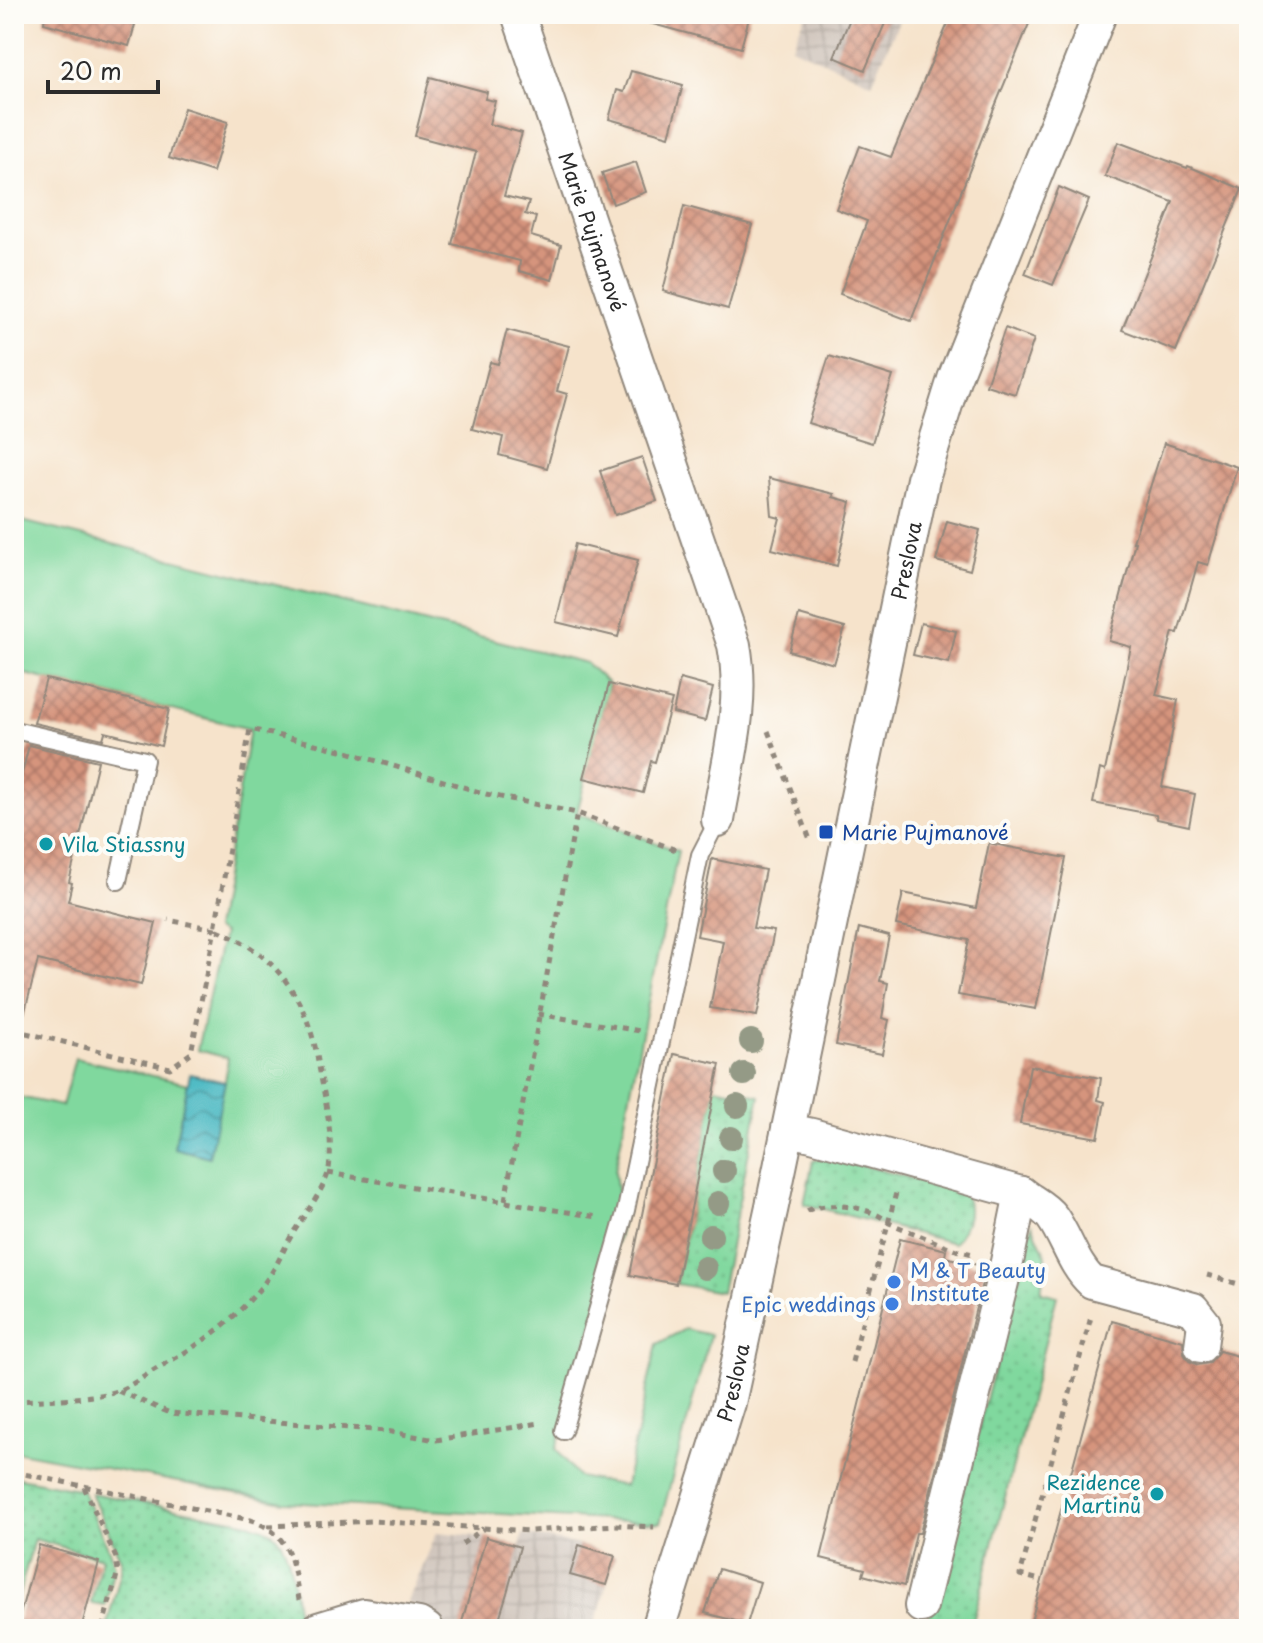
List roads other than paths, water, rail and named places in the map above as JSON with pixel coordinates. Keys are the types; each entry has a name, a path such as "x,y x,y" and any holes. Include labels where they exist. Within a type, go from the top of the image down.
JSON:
{"street":[{"name":"Marie Pujmanové","path":"518,14 734,645 738,667 738,709 718,820"},
{"name":"Preslova","path":"658,1629 729,1403 923,479 954,379 1100,14"},
{"path":"788,1130 1021,1193 1049,1213 1070,1247 1079,1271 1092,1282 1193,1309 1204,1323 1201,1346"},
{"path":"921,1606 926,1539 951,1433 979,1328 1007,1262 1021,1193"},
{"path":"310,1621 364,1615 419,1624 427,1629"}],"lane":[{"path":"14,730 145,760 118,881"},
{"path":"563,1431 622,1221 700,855 718,820"}],"water":[{"path":"190,1074 225,1082 209,1157 174,1148"}],"place":[{"name":"Marie Pujmanové","path":"826,832"},
{"name":"Vila Stiassny","path":"46,844"},
{"name":"M & T Beauty Institute","path":"894,1282"},
{"name":"Epic weddings","path":"892,1304"},
{"name":"Rezidence Martinů","path":"1157,1494"}]}
